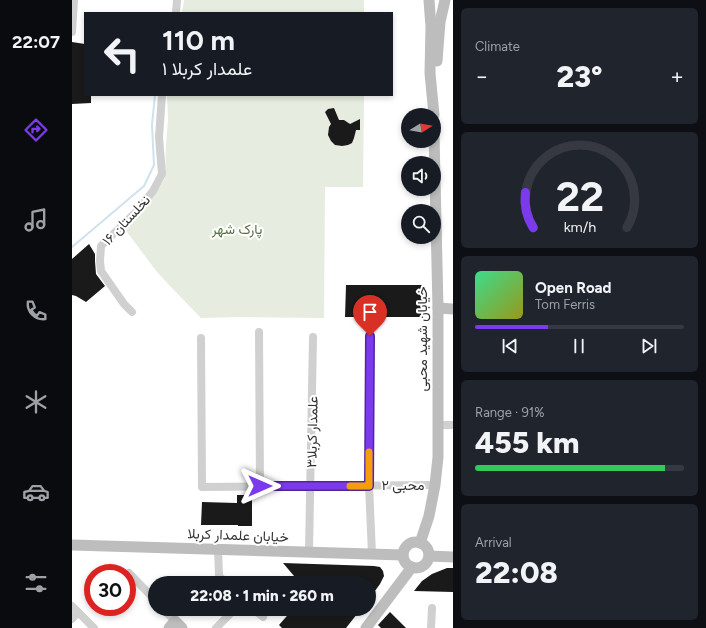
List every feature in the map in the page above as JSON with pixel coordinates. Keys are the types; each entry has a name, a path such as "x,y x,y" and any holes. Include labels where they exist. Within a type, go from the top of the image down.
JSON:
{"main road":[{"path":"429,0 431,27 430,73 433,108"},
{"path":"434,108 440,22 445,0"},
{"name":"خیابان شهید محبی","path":"420,543 435,485 438,457 438,308 434,148"},
{"path":"438,308 453,308"},
{"path":"416,542 420,543 427,548 429,556 423,566 416,568 412,567 406,562 404,551 409,545 416,542"},
{"name":"خیابان علمدار کربلا","path":"72,545 404,555"},
{"path":"429,556 453,557"},
{"path":"370,626 412,567"}],"street":[{"path":"72,32 74,0"},
{"path":"176,12 177,0"},
{"name":"نخلستان ۱۶","path":"132,312 124,304 101,271 100,246 137,211 153,191 162,174 159,137 162,96"},
{"path":"259,332 260,486"},
{"path":"370,336 369,486 372,554"},
{"name":"علمدار کربلا۳","path":"309,552 313,337"},
{"name":"محبی ۲","path":"200,338 202,487 435,485"},
{"path":"438,425 453,425"},
{"path":"218,549 219,576"},
{"path":"136,581 148,593"},
{"path":"72,606 94,628"},
{"path":"431,628 432,608"},
{"path":"72,618 78,612"},
{"path":"168,616 175,626"},
{"path":"216,628 228,616"}],"green space":[{"path":"184,0 364,0 364,12 182,12"},
{"name":"پارک شهر","path":"167,96 364,96 363,187 325,187 324,318 201,318 157,272 124,228 154,196 165,178 168,120"}],"building":[{"path":"72,42 84,44 84,96 91,96 91,103 72,104"},
{"path":"334,108 339,120 344,120 350,124 360,119 360,130 356,130 352,143 348,145 335,145 328,135 331,124 325,112 328,109"},
{"path":"89,244 95,254 96,274 105,286 86,302 72,295 72,259"},
{"path":"346,285 422,285 423,317 345,317"},
{"path":"237,495 252,495 252,526 201,525 202,502 237,503"},
{"path":"283,563 374,566 380,567 384,576 376,589 376,576 294,576"},
{"path":"447,568 453,568 453,592 414,591 422,581 432,574"},
{"path":"390,612 406,628 381,628 378,625"},
{"path":"287,616 355,616 346,628 282,628 279,625"}],"waterway":[{"path":"72,247 144,186 154,165 152,125 155,96"}],"slow traffic":[{"path":"350,486 369,486 369,452"}],"route":[{"path":"260,486 369,486 370,336"}]}
